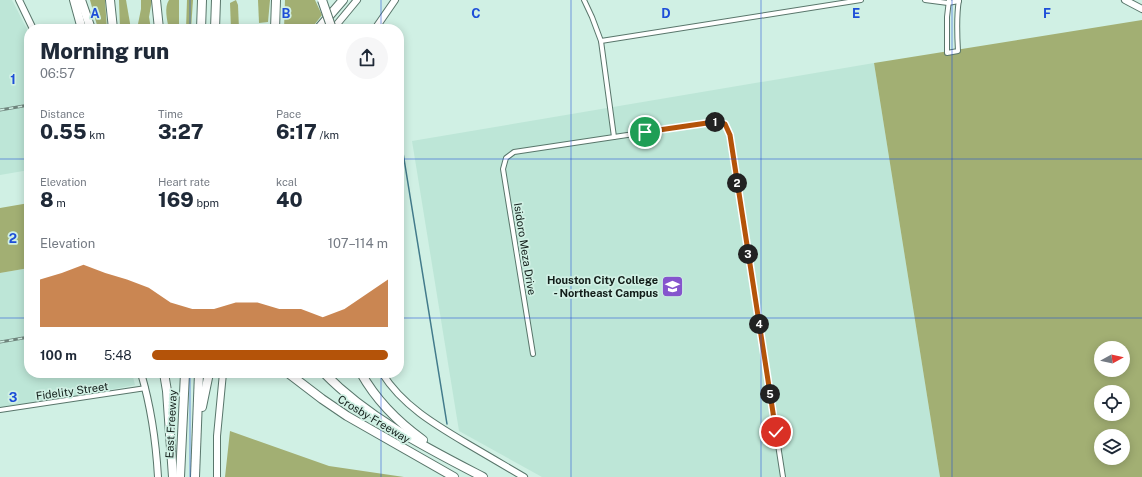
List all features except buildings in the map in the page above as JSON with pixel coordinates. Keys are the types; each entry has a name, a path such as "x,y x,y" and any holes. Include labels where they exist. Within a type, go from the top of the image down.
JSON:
{"highway":[{"path":"74,0 81,24"},
{"path":"81,0 89,24"},
{"path":"110,0 112,24"},
{"path":"156,0 158,24"},
{"path":"201,24 202,0"},
{"path":"215,24 217,0"},
{"path":"217,0 219,24"},
{"path":"275,24 276,0"},
{"path":"322,0 330,24"},
{"path":"322,24 343,0"},
{"path":"165,378 173,477"},
{"name":"East Freeway","path":"180,477 185,378"},
{"path":"195,475 199,378"},
{"path":"195,475 198,433 208,378"},
{"name":"Crosby Freeway","path":"294,378 322,400 346,416 454,477"},
{"name":"Crosby Freeway","path":"329,378 374,416 483,477"},
{"path":"364,378 376,396 389,411 418,436 455,462"}],"main road":[{"path":"19,0 31,24"},
{"path":"336,24 357,0"},
{"path":"378,24 395,0"},
{"path":"1126,0 1142,9"},
{"path":"143,378 152,417 158,477"},
{"path":"217,477 217,436 223,378"},
{"path":"385,378 404,400 434,424 524,477"}],"street":[{"path":"584,0 601,41 614,137 714,122 725,124 730,135 783,477"},
{"path":"601,41 861,0"},
{"path":"925,0 948,2 959,0 957,34 958,51 948,53 946,37 948,2"},
{"name":"Isidoro Meza Drive","path":"533,354 503,169 506,158 514,152 614,137"},
{"name":"Fidelity Street","path":"0,410 146,388"}],"shaded area":[{"path":"0,0 12,0 24,24 24,171 0,175"},
{"name":"Houston City College - Northeast Campus","path":"874,63 940,477 542,477 459,431 412,141"},
{"path":"24,269 24,378 133,378 135,385 0,411 0,273"}],"green space":[{"path":"90,0 105,0 107,24 97,24"},
{"path":"119,0 126,0 130,24 120,24"},
{"path":"141,0 152,0 149,17 150,24 138,24"},
{"path":"169,0 179,0 179,24 168,24 166,10"},
{"path":"187,0 193,0 191,24 186,24"},
{"path":"236,0 238,5 239,24 231,24 230,3"},
{"path":"258,0 270,0 268,22 259,23"},
{"path":"285,0 315,0 322,15 315,24 284,24"},
{"path":"1142,20 1142,477 940,477 874,63"},
{"path":"24,204 24,269 0,273 0,208"},
{"path":"230,431 329,466 404,477 225,477"}],"waterway":[{"path":"404,159 447,424"}],"railway":[{"path":"0,110 24,106"},
{"path":"0,342 24,338"}],"place":[{"name":"Houston City College - Northeast Campus","path":"673,286"}],"route":[{"path":"645,132 714,122 725,124 730,135 776,432"}]}
